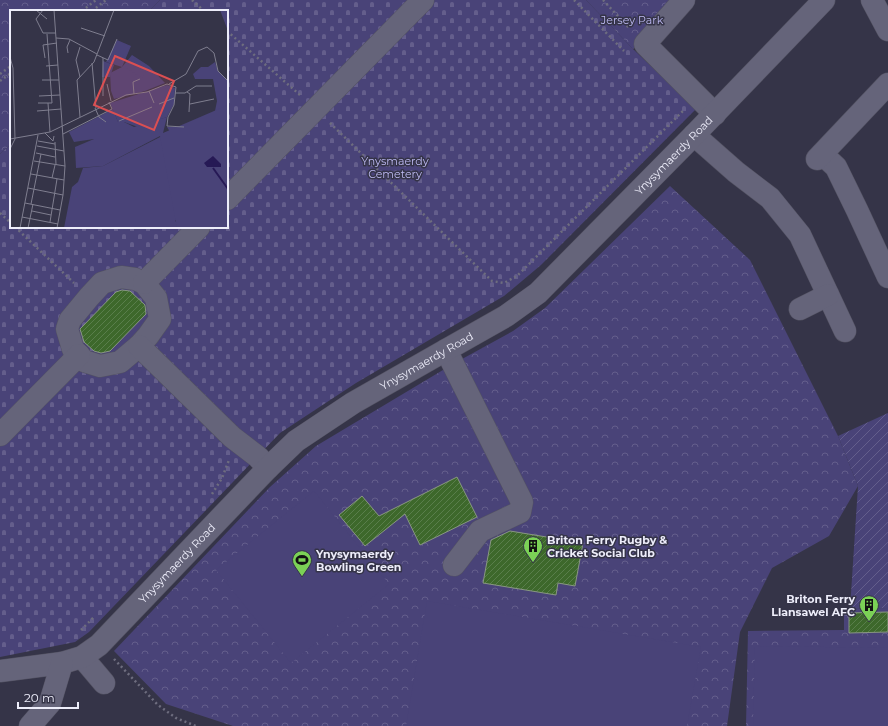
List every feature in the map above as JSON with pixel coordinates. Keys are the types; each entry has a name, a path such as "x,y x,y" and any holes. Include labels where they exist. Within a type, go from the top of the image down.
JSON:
{"street":[{"path":"228,198 423,0"},
{"path":"684,0 637,50 714,114"},
{"name":"Ynysymaerdy Road","path":"72,660 99,644 268,468 296,441 353,403 506,316 538,293 694,135 824,0"},
{"path":"872,0 888,30"},
{"path":"888,84 820,156 836,167 888,278"},
{"path":"694,135 736,172 770,198 800,235 845,331"},
{"path":"144,283 198,228"},
{"path":"121,277 135,280 144,283 156,298 160,319 139,346 120,362 100,366 84,361 73,349 67,329 70,320 88,297 102,283 121,277"},
{"path":"800,309 828,295"},
{"path":"139,346 232,437 258,457 268,468"},
{"path":"446,350 522,502 520,512 480,531 454,566"},
{"path":"0,435 79,355"},
{"path":"0,671 72,660 104,683"},
{"path":"30,726 50,703 72,660"}],"path":[{"path":"83,10 96,0"},
{"path":"93,10 106,0"},
{"path":"192,0 203,10"},
{"path":"574,0 637,50"},
{"path":"603,0 622,21 637,50"},
{"path":"228,32 316,109 492,280 504,283 517,276 684,110"},
{"path":"0,74 10,67"},
{"path":"0,81 10,74"},
{"path":"0,213 10,222"},
{"path":"16,228 88,297"},
{"path":"212,495 222,478 230,458 232,437"},
{"path":"80,632 96,615"},
{"path":"99,644 158,705 176,718 196,726"}],"green space":[{"path":"0,0 160,0 150,10 10,10 10,145 0,154"},
{"name":"Ynysmaerdy Cemetery","path":"160,0 586,0 633,49 696,109 541,265 504,296 356,383 280,433 89,632 75,642 0,657 0,154 10,145 10,228 228,228 228,10 150,10"},
{"name":"Jersey Park","path":"586,0 677,0 633,49"},
{"path":"670,186 750,260 838,436 858,486 829,536 772,568 740,632 727,726 233,726 166,704 114,651 270,487 316,446 453,364 513,331 545,308"},
{"path":"888,413 888,608 850,609 858,486 838,436"},
{"name":"Ynysymaerdy Bowling Green","path":"314,491 389,584 291,663 216,570"},
{"path":"427,601 701,647 687,726 406,726"},
{"path":"888,608 888,726 746,726 748,631 844,630 844,609"},
{"path":"755,646 888,648 888,726 753,726"}],"building":[{"path":"122,290 130,291 145,305 146,314 110,351 101,353 94,351 84,342 80,329 116,292"},
{"path":"457,477 477,517 420,545 405,514 365,546 339,515 362,496 379,516"},
{"name":"Briton Ferry Rugby & Cricket Social Club","path":"510,531 583,543 575,586 558,583 556,595 483,583 491,540"},
{"name":"Briton Ferry Llansawel AFC","path":"888,612 888,632 849,633 849,613"}],"place":[{"name":"Briton Ferry Rugby & Cricket Social Club","path":"533,563"},
{"name":"Ynysymaerdy Bowling Green","path":"302,577"},
{"name":"Briton Ferry Llansawel AFC","path":"869,622"}]}
